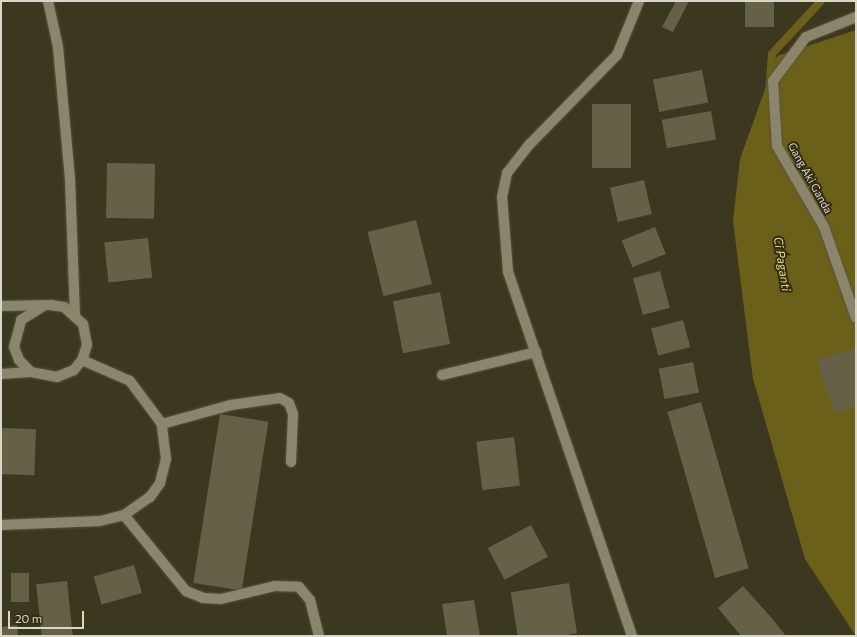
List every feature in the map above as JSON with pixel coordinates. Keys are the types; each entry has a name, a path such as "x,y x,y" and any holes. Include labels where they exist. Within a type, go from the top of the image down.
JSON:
{"street":[{"path":"48,1 58,47 70,179 75,314"},
{"path":"632,636 508,271 502,198 507,172 530,144 617,55 639,1"},
{"name":"Gang Aki Ganda","path":"856,17 806,37 773,81 777,146 824,227 856,318"},
{"path":"1,306 64,307 75,314 86,332 87,345 82,360 74,370 57,377 31,372 1,374"},
{"path":"31,372 19,360 14,339 21,320 43,306"},
{"path":"442,375 536,352"},
{"path":"1,525 100,521 124,515 150,497 160,483 166,459 162,424 130,381 82,360"},
{"path":"162,424 231,405 280,398 289,403 293,414 291,462"},
{"path":"124,515 186,591 203,598 221,599 275,586 299,587 310,600 319,636"}],"shaded area":[{"path":"856,30 856,636 805,559 753,379 733,221 740,159 777,56"}],"building":[{"path":"676,1 689,1 673,32 662,27"},
{"path":"745,1 774,1 774,27 745,27"},
{"path":"702,70 708,102 659,112 653,80"},
{"path":"592,104 631,104 631,168 592,168"},
{"path":"711,111 716,140 667,148 662,120"},
{"path":"107,163 155,164 154,219 106,218"},
{"path":"644,180 652,214 618,222 610,188"},
{"path":"416,220 432,284 383,296 367,232"},
{"path":"655,227 666,254 632,267 622,240"},
{"path":"148,238 152,278 108,282 104,243"},
{"path":"660,271 670,308 643,315 633,278"},
{"path":"440,292 450,344 403,353 393,301"},
{"path":"683,320 690,347 658,356 651,329"},
{"path":"856,348 856,406 834,413 817,360"},
{"path":"693,362 699,392 665,399 659,369"},
{"path":"701,402 749,568 715,578 667,412"},
{"path":"220,414 268,422 242,591 193,583"},
{"path":"1,428 36,429 34,475 1,474"},
{"path":"514,437 520,486 482,490 476,442"},
{"path":"531,525 548,557 505,580 488,548"},
{"path":"134,565 142,593 102,604 94,577"},
{"path":"11,573 29,573 29,602 11,602"},
{"path":"67,581 73,635 42,636 36,584"},
{"path":"569,583 577,633 560,636 518,636 511,592"},
{"path":"743,586 786,636 741,636 718,608"},
{"path":"474,600 480,636 447,636 442,604"},
{"path":"17,625 18,636 1,636 1,627"}],"waterway":[{"name":"Ci Paganti","path":"821,1 772,54 763,172 765,238 782,335 826,486 856,535"}]}
